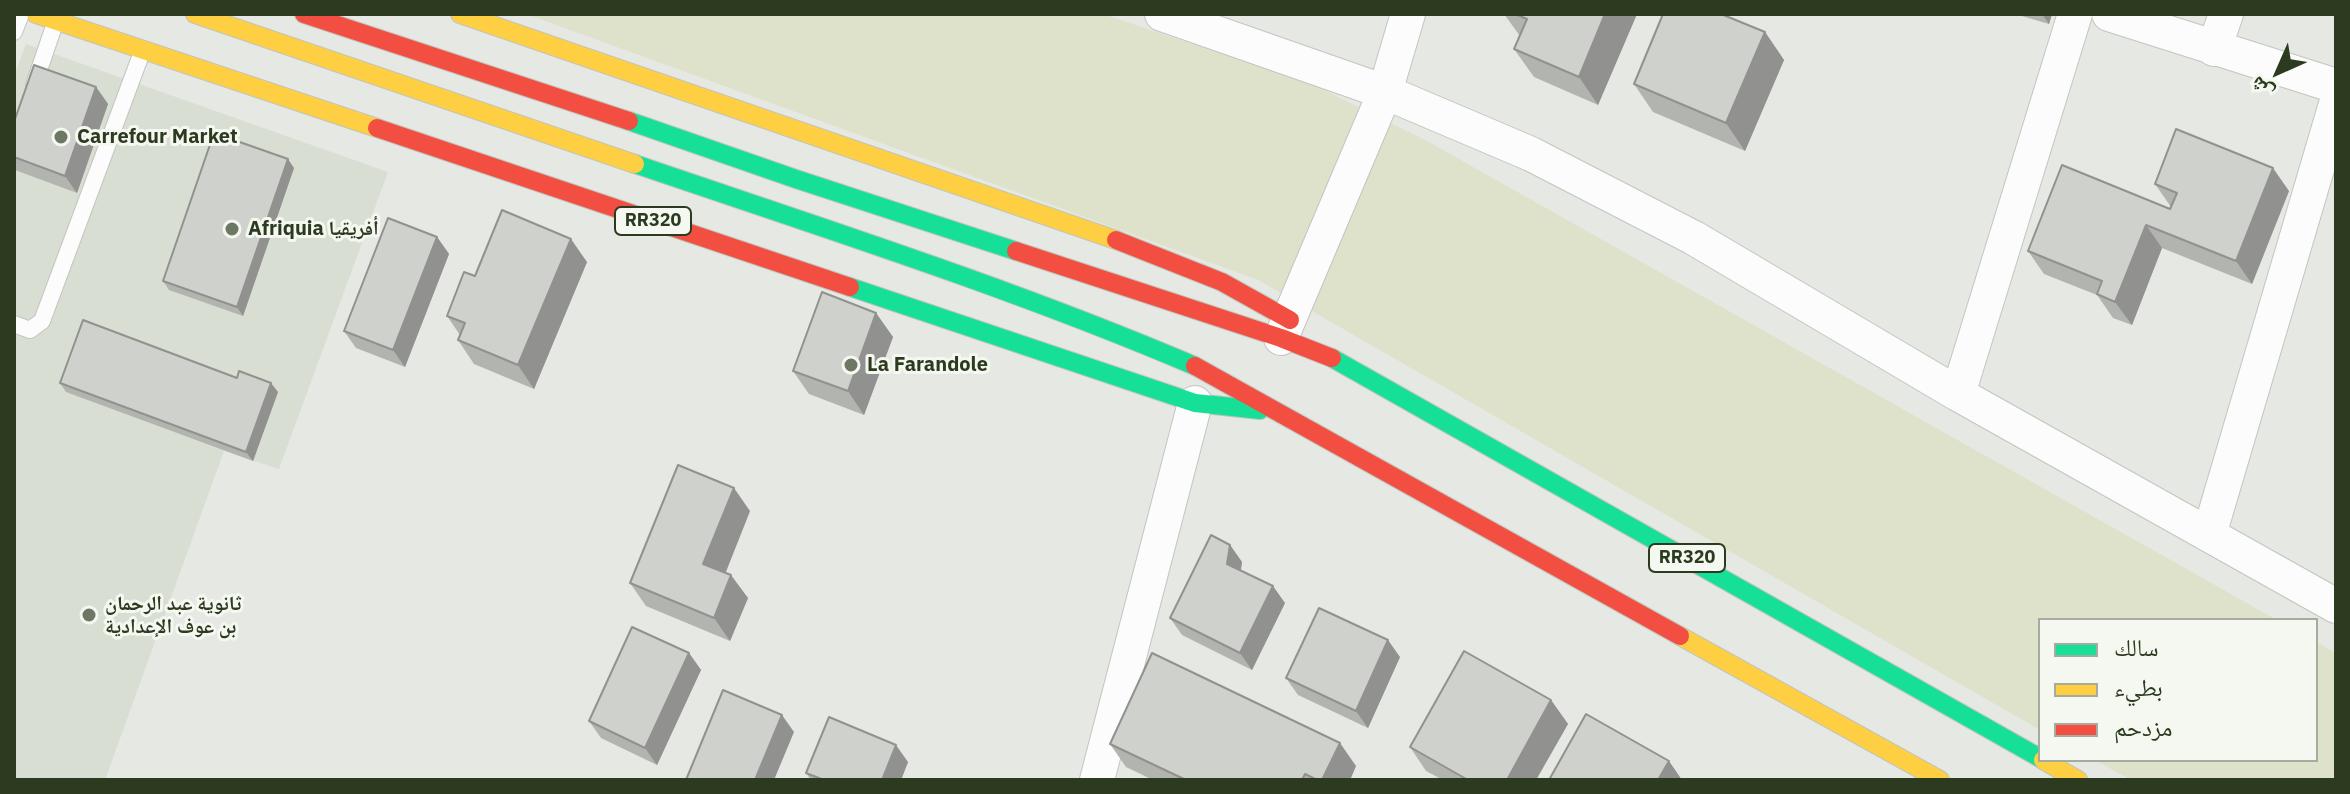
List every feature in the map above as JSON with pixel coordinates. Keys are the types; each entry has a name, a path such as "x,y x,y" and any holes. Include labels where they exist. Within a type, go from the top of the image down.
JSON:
{"main road":[{"name":"RR320","path":"36,14 1195,403 1274,411"},
{"name":"RR320","path":"195,14 980,281 1111,330 1203,369 1940,780"},
{"name":"RR320","path":"304,14 796,179 1284,328"},
{"name":"RR320","path":"460,14 826,139 1219,281 1284,328 1334,359 2038,757"},
{"name":"RR320","path":"2046,762 2078,780"}],"street":[{"path":"1162,14 1385,92 1531,154 1694,238 1958,394 2336,606"},
{"path":"1284,328 1385,92 1408,14"},
{"path":"1958,394 2075,14"},
{"path":"2109,14 2336,86"},
{"path":"2214,49 2226,14"},
{"path":"2209,535 2336,104"},
{"path":"1097,780 1195,403"}],"lane":[{"path":"14,32 21,14"},
{"path":"27,103 56,21"},
{"path":"14,324 30,330 42,321 143,50"}],"shaded area":[{"path":"26,44 388,172 279,469 224,451 105,780 14,780 14,76"}],"green space":[{"path":"526,14 1103,14 1314,85 1427,141 2273,618 2038,618 2038,729 1258,280"},
{"path":"2318,643 2336,653 2336,780 2131,780 2099,762 2318,762"}],"building":[{"path":"1515,14 1605,14 1579,77 1514,49 1527,19"},
{"path":"1663,14 1721,14 1765,32 1726,123 1634,84"},
{"path":"34,65 96,87 65,176 14,157 14,122"},
{"path":"2176,129 2273,168 2236,261 2146,225 2115,302 2097,294 2102,281 2028,251 2062,165 2170,209 2177,193 2155,184"},
{"path":"214,133 288,159 237,307 163,281"},
{"path":"502,210 571,239 518,365 458,340 465,323 447,316 464,272 475,276"},
{"path":"388,218 437,237 393,350 344,331"},
{"path":"822,292 876,313 848,391 793,371"},
{"path":"83,320 237,378 239,371 271,383 246,452 60,383"},
{"path":"678,465 734,488 703,564 731,575 714,618 630,583"},
{"path":"1211,535 1230,545 1227,564 1273,586 1240,653 1170,618"},
{"path":"1319,608 1388,640 1356,711 1286,678"},
{"path":"632,627 689,653 645,748 589,721"},
{"path":"1464,651 1551,700 1507,780 1468,780 1410,747"},
{"path":"1152,653 1340,743 1322,780 1305,774 1302,780 1186,780 1110,744"},
{"path":"723,690 782,715 755,780 686,780"},
{"path":"1586,714 1669,761 1658,780 1549,780"},
{"path":"829,717 896,745 882,780 824,780 806,773"}],"traffic: fast":[{"path":"629,121 1016,251"},
{"path":"635,164 987,285 1195,366"},
{"path":"850,287 1195,403 1260,410"},
{"path":"1332,358 2038,757"}],"traffic: slow":[{"path":"36,14 377,128"},
{"path":"195,14 635,164"},
{"path":"460,14 1116,240"},
{"path":"1680,636 1940,780"},
{"path":"2046,762 2078,780"}],"traffic: jam":[{"path":"304,14 629,121"},
{"path":"377,128 850,287"},
{"path":"1116,240 1222,282 1290,320"},
{"path":"1016,251 1281,338 1332,358"},
{"path":"1195,366 1680,636"}],"place":[{"name":"Carrefour Market","path":"61,137"},
{"name":"Afriquia أفريقيا","path":"232,229"},
{"name":"La Farandole","path":"851,365"},
{"name":"ثانوية عبد الرحمان بن عوف الإعدادية","path":"89,615"}]}
